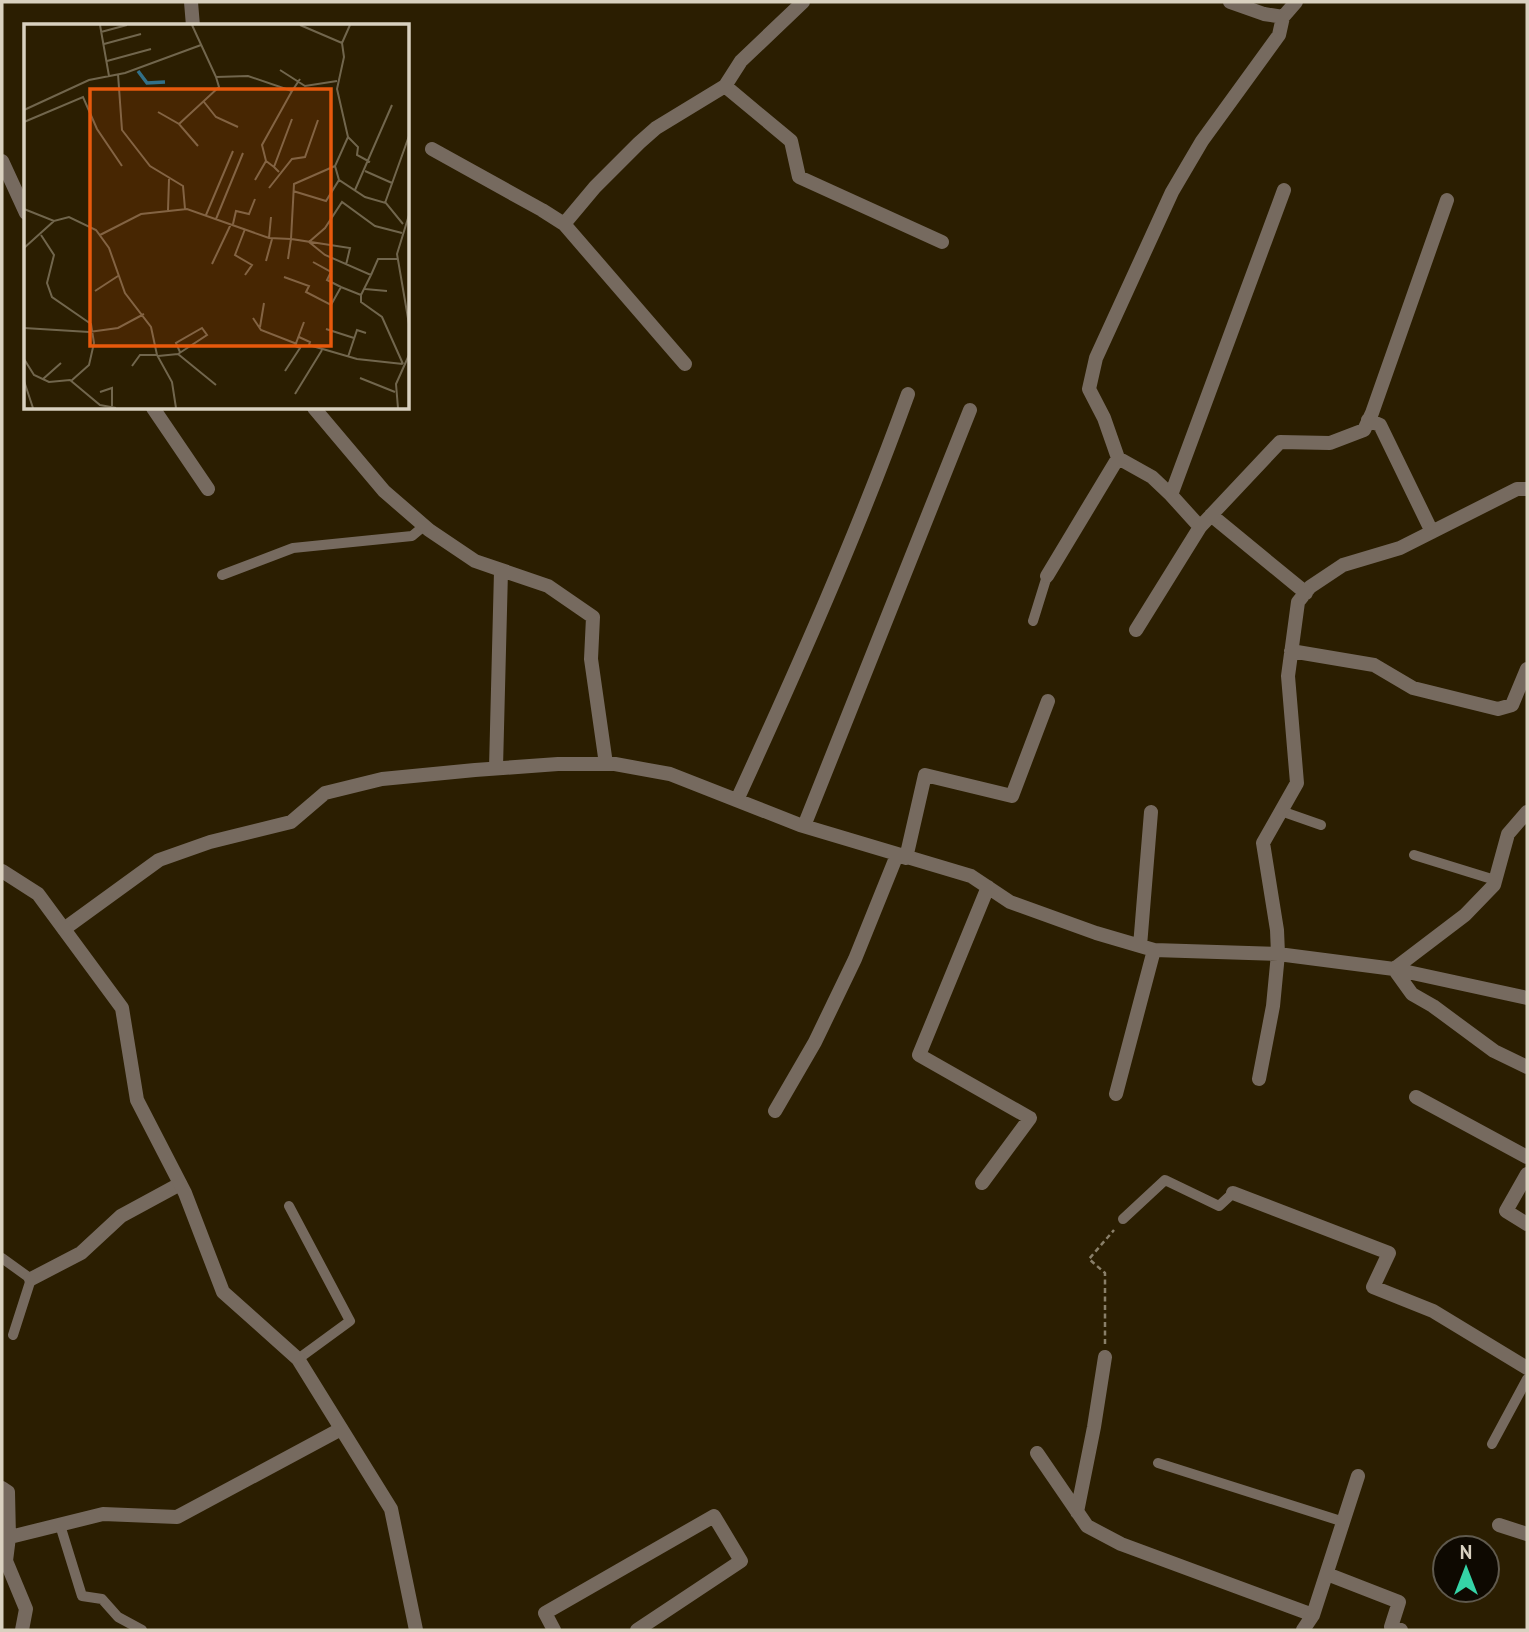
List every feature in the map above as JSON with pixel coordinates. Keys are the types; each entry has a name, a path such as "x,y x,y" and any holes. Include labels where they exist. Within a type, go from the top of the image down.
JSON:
{"street":[{"path":"191,2 193,24"},
{"path":"564,224 595,187 656,128 724,86 741,61 803,2"},
{"path":"1230,2 1264,14 1283,17"},
{"path":"1200,527 1152,477 1118,458 1104,418 1089,389 1096,358 1172,192 1202,141 1279,35 1283,17 1296,2"},
{"path":"724,86 791,141 799,177 942,242"},
{"path":"432,149 542,209 564,224 685,365"},
{"path":"2,161 24,208"},
{"path":"1171,495 1284,190"},
{"path":"1136,630 1200,527 1280,442 1330,443 1364,430 1447,200"},
{"path":"737,800 885,458 908,394"},
{"path":"154,410 208,489"},
{"path":"316,410 384,491 424,526 475,561 548,586 593,617 591,659 606,764"},
{"path":"804,826 970,410"},
{"path":"1368,420 1380,425 1432,531"},
{"path":"1047,576 1118,458"},
{"path":"1259,1079 1273,1006 1278,954 1277,930 1263,843 1297,783 1288,676 1298,602 1343,565 1400,548 1517,489 1527,489"},
{"path":"1211,515 1306,593"},
{"path":"496,768 501,570"},
{"path":"1291,651 1374,665 1413,688 1497,709 1512,705 1527,669"},
{"path":"775,1111 815,1041 902,856 925,775 1012,796 1048,701"},
{"path":"64,929 159,860 210,842 290,822 325,793 382,779 496,768 606,764 670,774 804,826 971,876 1010,902 1147,948 1278,954 1394,969 1527,998"},
{"path":"1116,1094 1147,948 1151,812"},
{"path":"1394,969 1465,915 1494,885 1508,834 1527,812"},
{"path":"2,871 38,894 122,1008 137,1100 180,1184 223,1292 298,1359 391,1510 416,1630"},
{"path":"982,1183 1030,1118 919,1055 988,887"},
{"path":"1394,969 1412,994 1433,1006 1494,1051 1527,1067"},
{"path":"1416,1097 1527,1157"},
{"path":"1527,1174 1506,1211 1527,1224"},
{"path":"31,1279 81,1253 121,1216 180,1184"},
{"path":"1233,1193 1388,1253 1374,1287 1433,1311 1527,1368"},
{"path":"1077,1512 1105,1357"},
{"path":"5,1538 103,1514 177,1517 341,1429"},
{"path":"1037,1453 1087,1526 1121,1544 1313,1615"},
{"path":"1303,1630 1313,1615 1359,1476"},
{"path":"2,1488 8,1492 6,1562 26,1609 22,1630"},
{"path":"554,1630 545,1613 714,1516 741,1561 637,1630"},
{"path":"1499,1525 1527,1534"},
{"path":"1327,1574 1399,1602 1391,1627 1401,1630"}],"lane":[{"path":"222,575 293,548 412,536 424,526"},
{"path":"1033,621 1047,576"},
{"path":"1281,811 1321,825"},
{"path":"1414,855 1495,880"},
{"path":"1124,1219 1165,1180 1219,1206 1233,1193"},
{"path":"289,1206 350,1321 298,1359"},
{"path":"2,1258 31,1279 13,1335"},
{"path":"1492,1444 1527,1379"},
{"path":"1158,1463 1344,1522"},
{"path":"60,1525 82,1596 102,1599 118,1617 142,1630"}],"path":[{"path":"1105,1357 1105,1273 1090,1259 1124,1219"}]}
